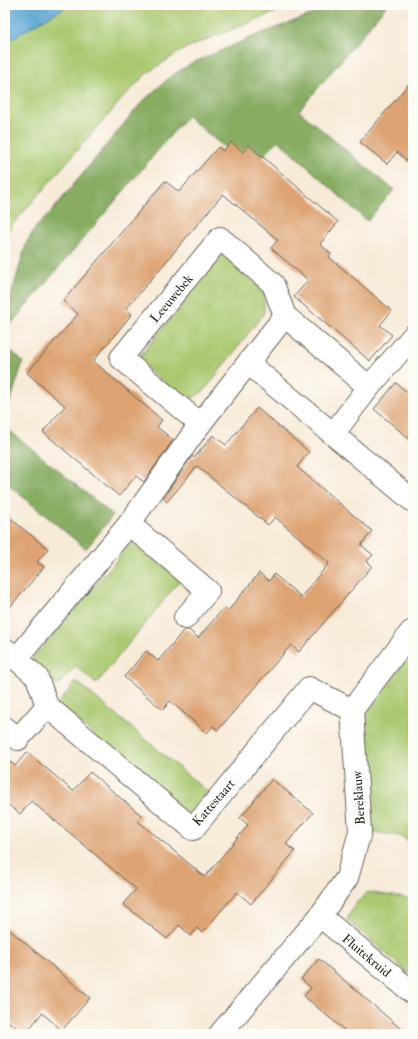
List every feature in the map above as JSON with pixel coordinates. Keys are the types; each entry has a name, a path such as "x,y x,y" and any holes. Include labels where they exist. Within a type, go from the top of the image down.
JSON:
{"street":[{"name":"Leeuwebek","path":"200,424 121,358 220,238 273,284 285,316 369,388"},
{"path":"5,728 18,739 47,706 37,677 11,653 128,524 200,424 285,316"},
{"path":"333,434 369,388 413,336"},
{"path":"248,363 413,501"},
{"path":"128,524 208,591 185,618"},
{"path":"352,710 411,632 413,632"},
{"name":"Kattestaart","path":"47,706 193,829 309,688 352,710"},
{"name":"Bereklauw","path":"220,1034 320,916 347,878 360,832 352,710"},
{"name":"Fluitekruid","path":"320,916 413,993"}],"green space":[{"path":"69,5 293,5 186,48 147,73 121,100 14,223 6,234 5,240 5,43"},
{"path":"337,5 387,5 299,111 394,190 367,221 278,140 250,169 187,116 5,331 5,317 26,244 35,228 52,211 141,103 171,76 192,63 257,35"},
{"path":"222,254 264,290 264,313 204,391 186,402 137,360"},
{"path":"5,345 23,362 5,418"},
{"path":"5,427 113,515 86,549 5,482"},
{"path":"133,541 181,579 96,684 76,666 57,686 31,660"},
{"path":"413,651 413,845 399,836 372,833 364,718 375,697"},
{"path":"76,681 209,793 188,816 58,704"},
{"path":"367,892 413,899 413,977 347,920 354,905"}],"water":[{"path":"5,5 69,5 5,43"}],"building":[{"path":"413,79 413,166 397,152 387,164 360,142"},
{"path":"231,142 243,152 249,145 338,222 320,244 331,254 329,257 392,311 380,325 392,335 370,361 294,297 308,280 271,248 278,240 223,194 126,309 132,314 93,361 162,420 157,427 173,440 144,482 136,476 119,496 43,432 65,406 27,373 78,314 63,301 165,181 179,192 218,147 223,151"},
{"path":"396,383 413,397 413,442 374,409"},
{"path":"257,408 309,452 297,467 372,531 361,545 373,555 367,561 372,566 299,652 291,645 218,730 213,726 207,733 170,701 163,710 124,677 146,651 158,661 184,630 189,630 198,638 224,608 228,611 259,573 269,581 274,574 301,597 329,563 275,517 268,525 197,466 167,502 163,498 192,456 194,458 213,435 226,445"},
{"path":"5,514 48,549 37,562 44,567 5,613"},
{"path":"27,752 73,791 90,772 142,816 138,821 205,877 248,825 240,818 272,779 313,813 286,844 295,851 251,904 237,892 202,933 197,928 191,936 179,925 167,939 123,904 136,889 77,839 31,801 20,814 5,802 5,758 15,766"},
{"path":"5,926 90,998 62,1030 42,1013 25,1034 5,1019"},
{"path":"319,959 407,1034 349,1034 304,996 311,988 301,979"}]}
